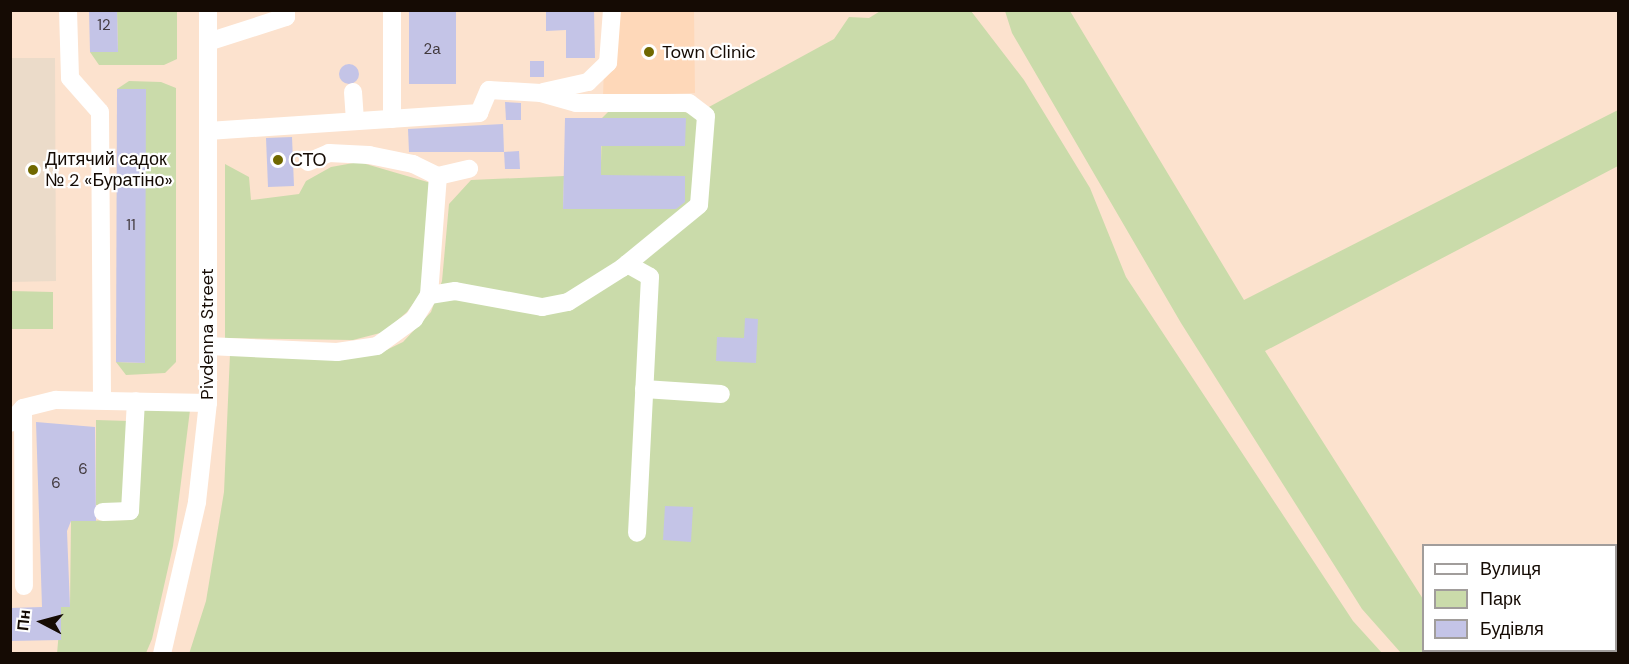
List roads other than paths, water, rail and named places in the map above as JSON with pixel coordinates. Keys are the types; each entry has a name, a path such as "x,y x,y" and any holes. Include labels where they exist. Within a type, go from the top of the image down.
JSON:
{"street":[{"path":"68,10 70,78 100,112 102,400"},
{"name":"Pivdenna Street","path":"162,654 197,502 207,403 208,10"},
{"path":"208,42 286,17 286,10"},
{"path":"392,10 392,118"},
{"path":"541,93 588,82 608,63 612,10"},
{"path":"208,131 479,113 489,90 541,93 576,103 688,103 706,116 699,205 627,264 568,302 542,307 455,291 429,295"},
{"path":"354,92 355,121"},
{"path":"308,162 329,153 369,154 413,164 438,176 469,169"},
{"path":"208,346 337,352 377,346 414,318 429,295 438,176"},
{"path":"627,264 650,277 637,533"},
{"path":"644,389 722,394"},
{"path":"10,423 23,408 56,400 207,403"},
{"path":"103,512 130,510 136,401"},
{"path":"23,408 24,586"}],"place":[{"name":"Town Clinic","path":"649,52"},
{"name":"СТО","path":"278,160"},
{"name":"Дитячий садок № 2 «Буратіно»","path":"33,170"}]}
